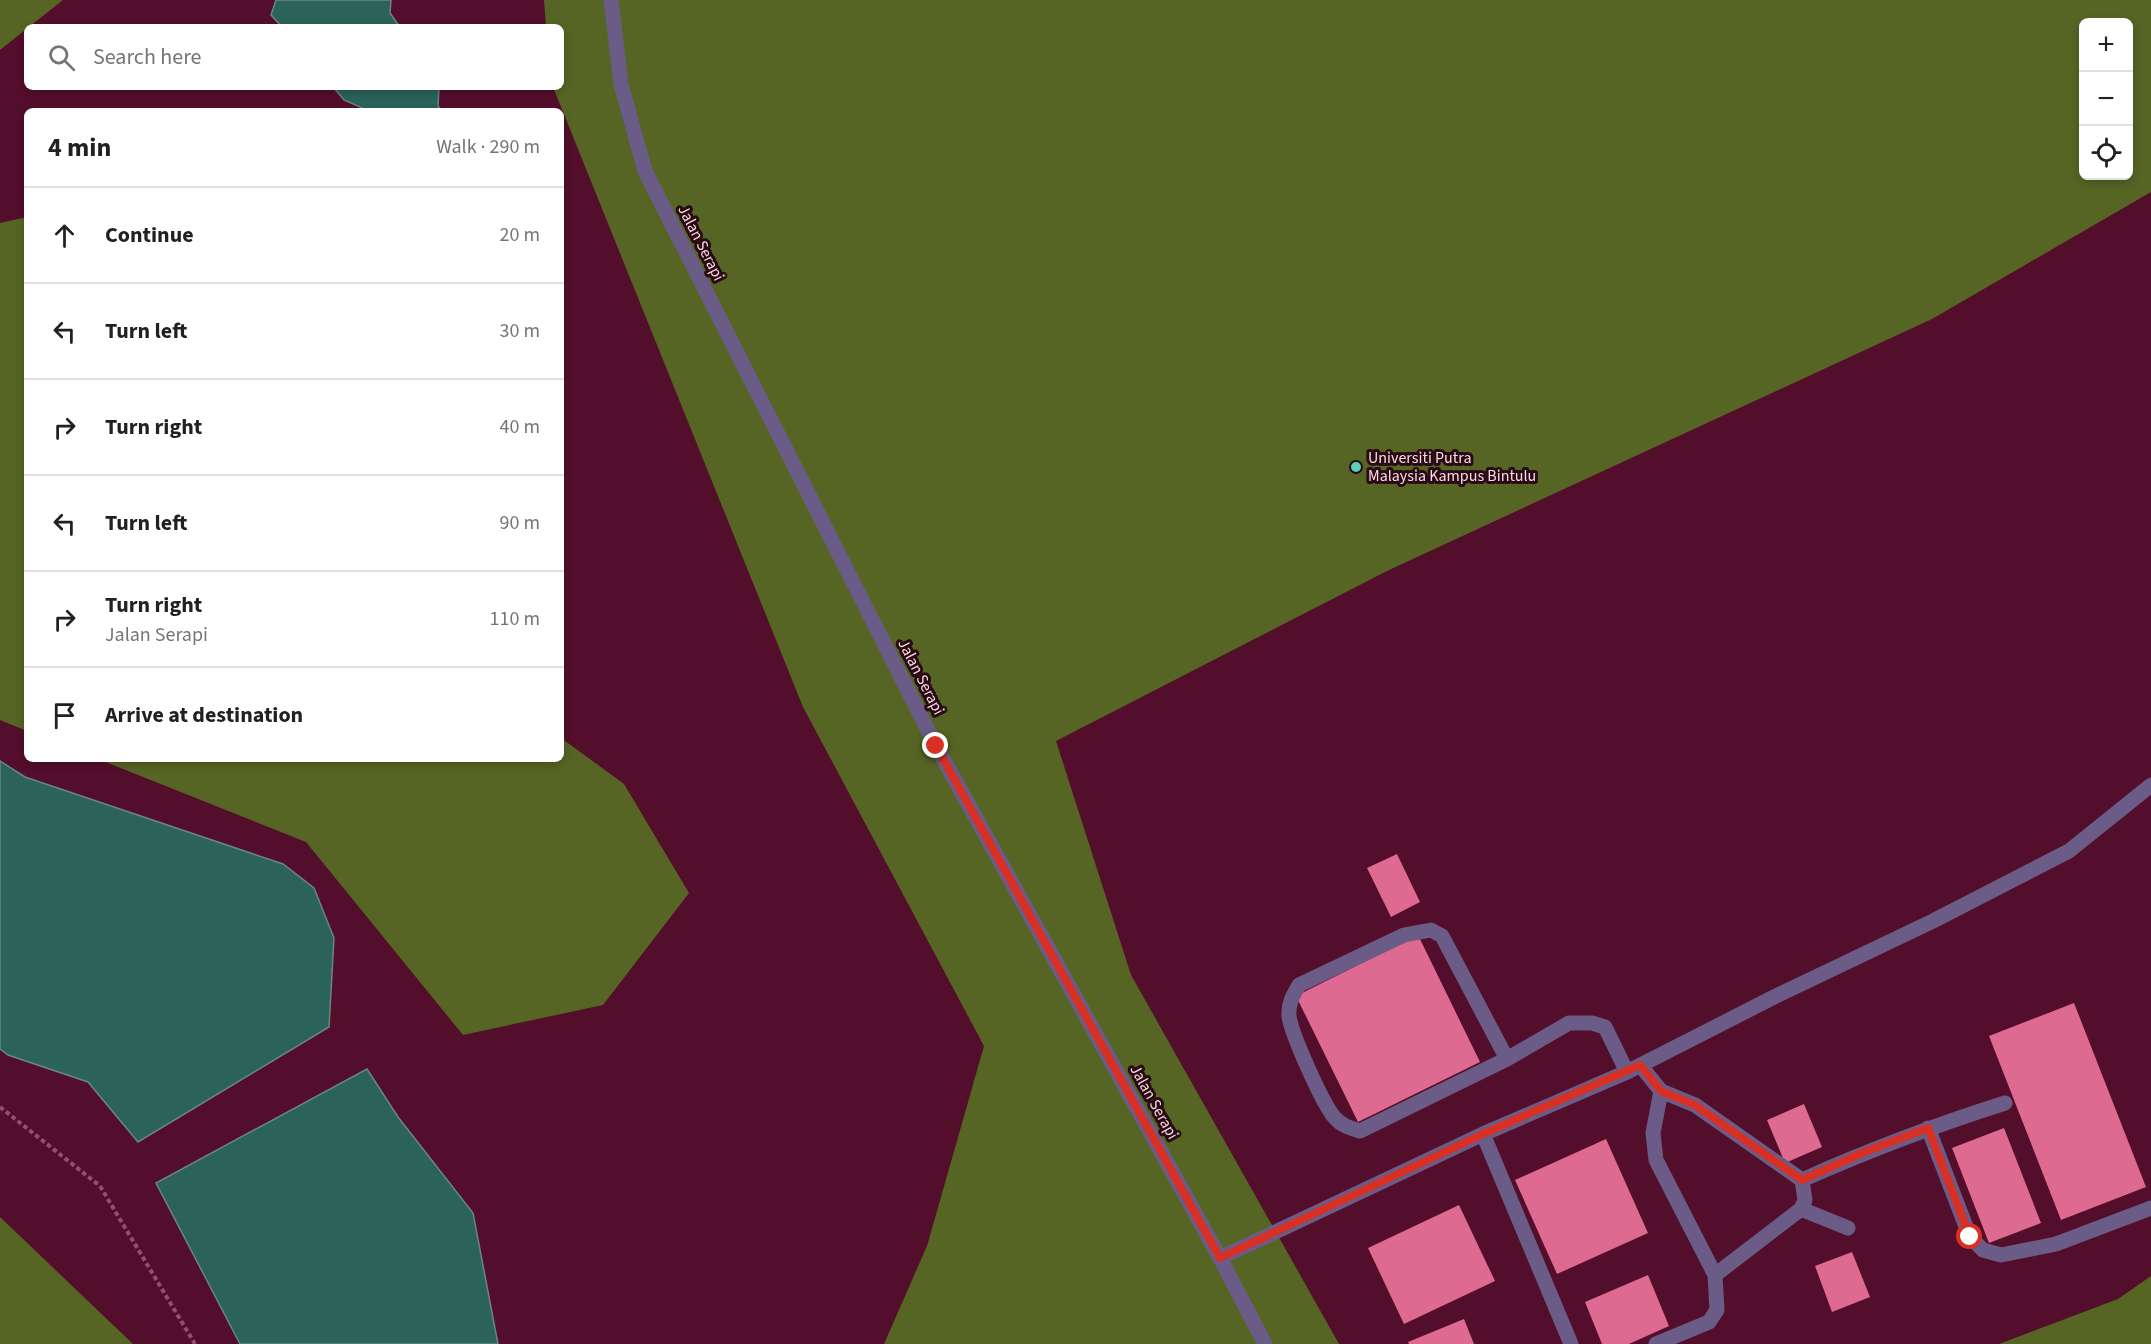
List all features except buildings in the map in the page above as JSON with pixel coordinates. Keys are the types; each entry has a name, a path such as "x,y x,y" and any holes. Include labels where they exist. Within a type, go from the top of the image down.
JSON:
{"street":[{"name":"Jalan Serapi","path":"611,0 621,84 645,171 936,746 1220,1258 1265,1344"},
{"path":"1220,1258 1483,1134 1633,1068 1776,996 1934,921 2069,852 2151,785"},
{"path":"1507,1059 1442,936 1431,930 1404,935 1299,985 1290,1002 1289,1014 1292,1030 1324,1101 1334,1118 1342,1125 1360,1131 1507,1059 1569,1023 1592,1023 1605,1027 1633,1068 1661,1091 1695,1105 1802,1180 1805,1200 1801,1209 1715,1275"},
{"path":"1656,1344 1709,1322 1718,1310 1715,1275 1656,1160 1653,1133 1661,1091"},
{"path":"1802,1180 1862,1153 1928,1128 2005,1103"},
{"path":"1928,1128 1970,1237 1983,1250 2001,1255 2056,1244 2151,1208"},
{"path":"1483,1134 1571,1344"},
{"path":"1801,1209 1848,1228"}],"path":[{"path":"0,1107 100,1186 195,1344"}],"green space":[{"path":"0,0 63,0 33,24 24,24 24,31 0,50"},
{"path":"544,0 2151,0 2151,192 1932,319 1389,570 1056,741 1131,975 1339,1344 884,1344 927,1246 984,1046 803,707 564,114 564,108 561,108 554,90 564,90 564,24 546,24"},
{"path":"24,218 24,730 0,720 0,223"},
{"path":"564,740 624,784 689,893 603,1005 463,1035 306,842 106,762 564,762"},
{"path":"0,1217 133,1344 0,1344"},
{"path":"2151,1276 2151,1344 1999,1344 2118,1299"}],"shaded area":[{"path":"276,0 391,0 390,13 398,24 279,24 271,15"},
{"path":"336,90 439,90 440,108 362,108 344,100"},
{"path":"0,761 25,777 283,864 314,888 334,938 329,1027 138,1142 88,1082 8,1055 0,1049"},
{"path":"367,1069 398,1117 473,1213 498,1344 240,1344 156,1183"}],"place":[{"name":"Universiti Putra Malaysia Kampus Bintulu","path":"1356,467"}],"route":[{"path":"936,746 1220,1258 1483,1134 1640,1065 1661,1091 1695,1105 1802,1180 1862,1153 1928,1128 1970,1237"}]}
